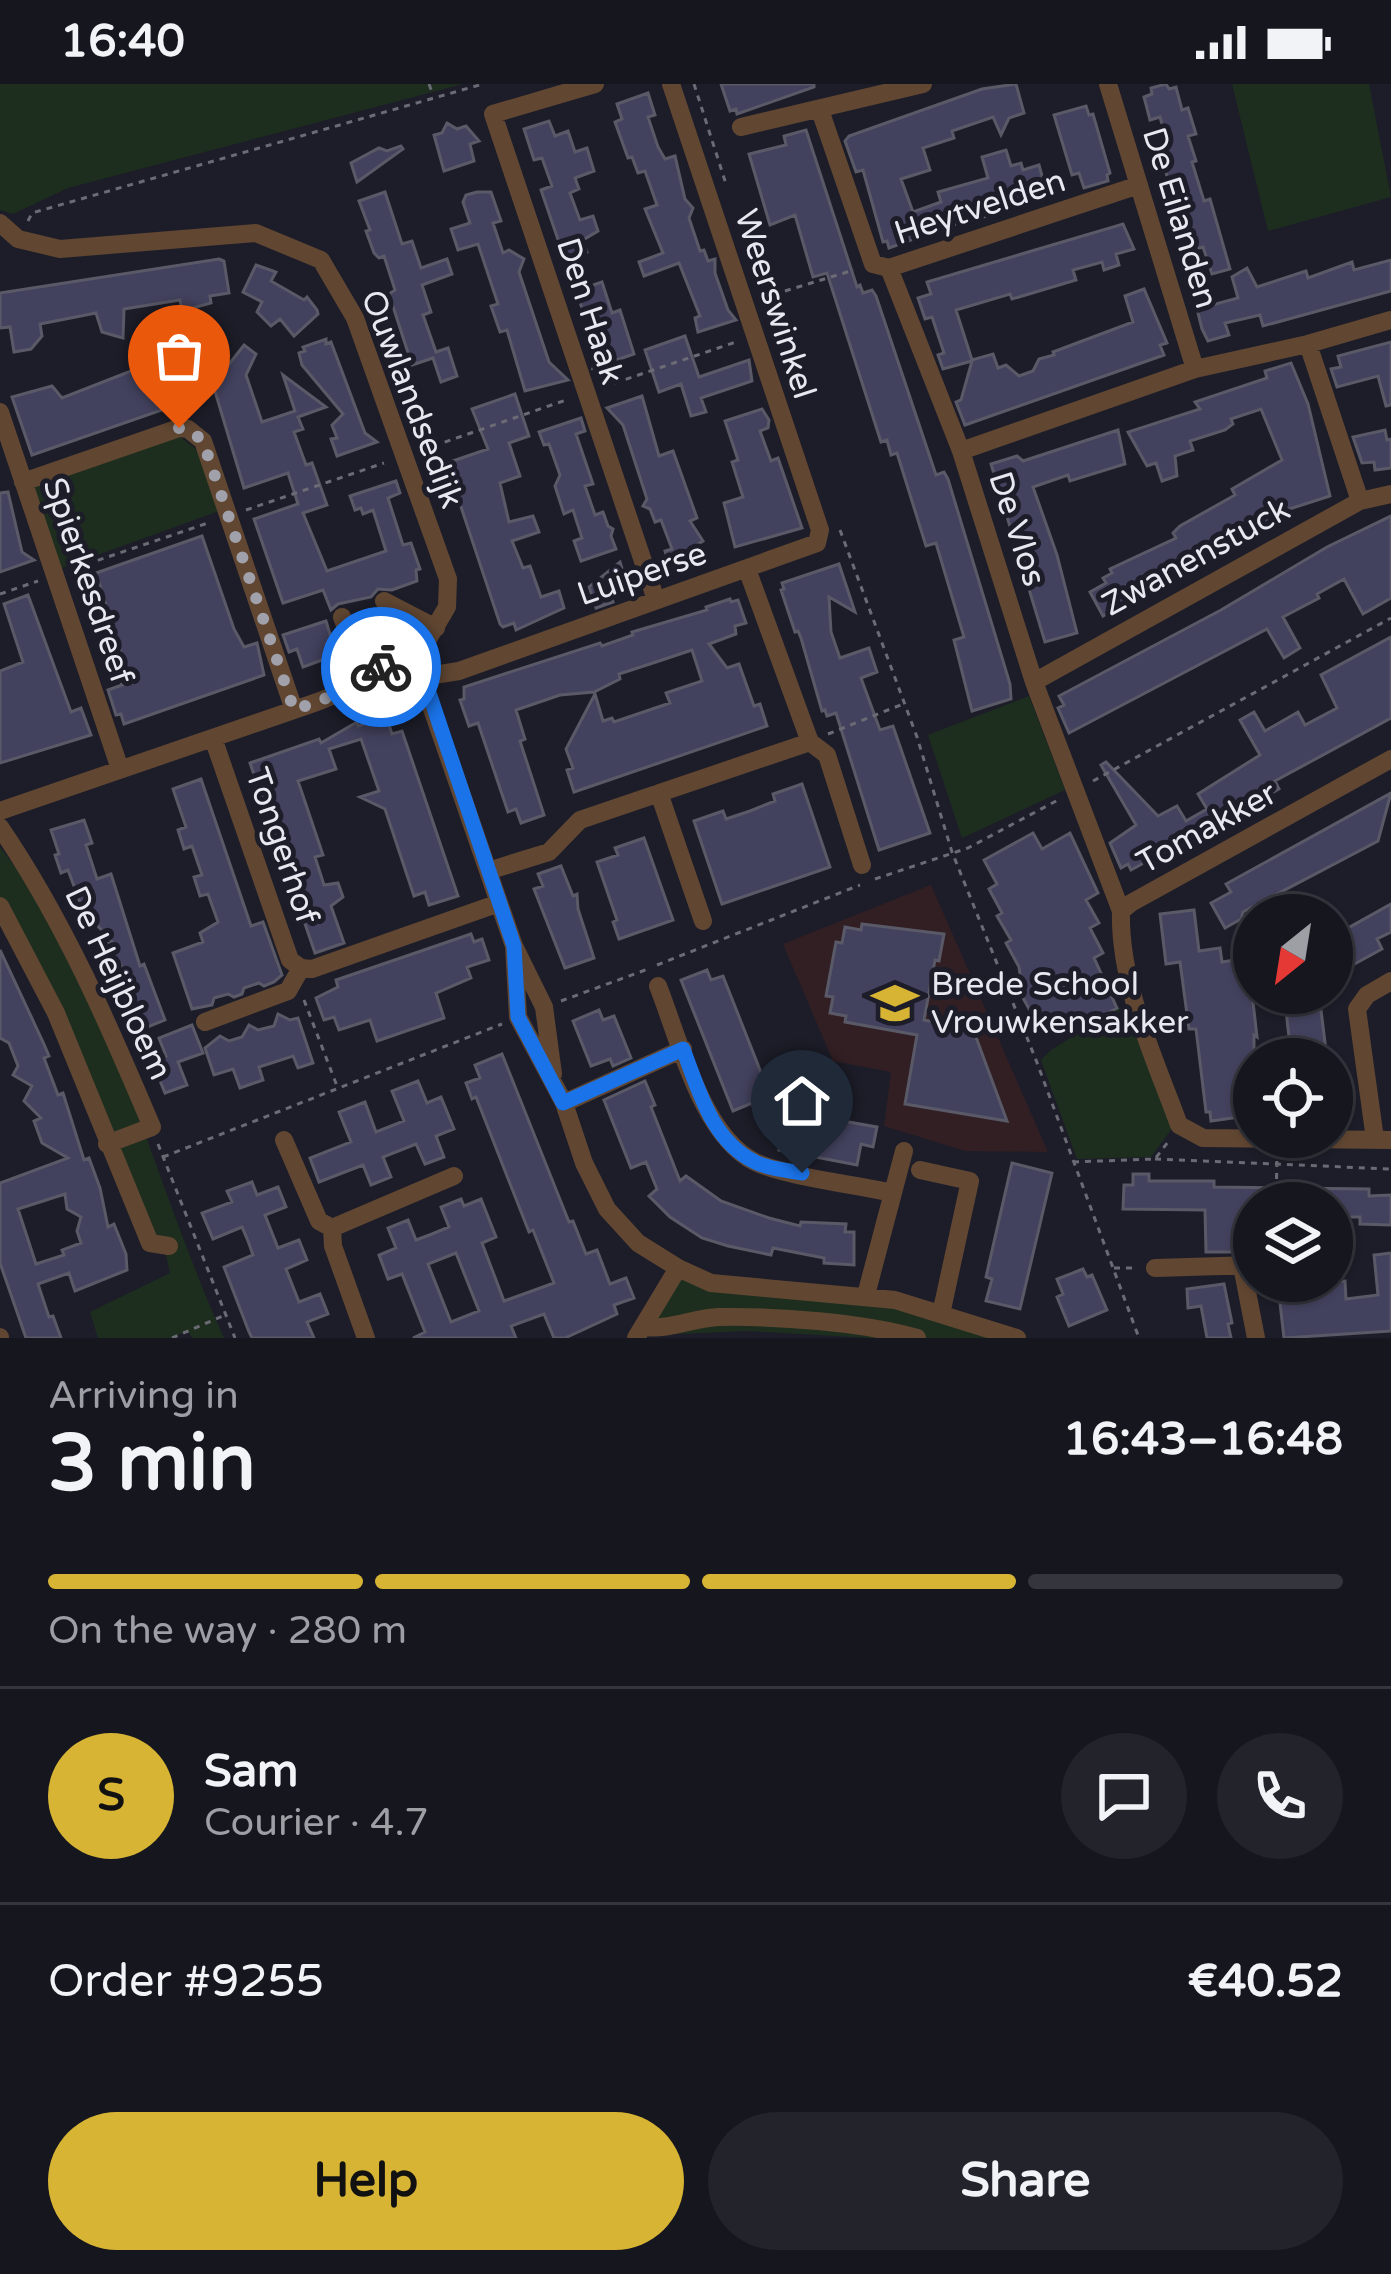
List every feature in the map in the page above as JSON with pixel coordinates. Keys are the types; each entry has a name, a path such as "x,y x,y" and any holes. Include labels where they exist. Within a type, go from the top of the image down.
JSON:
{"street":[{"name":"Den Haak","path":"595,84 494,114 656,600"},
{"name":"Weerswinkel","path":"671,84 820,530 817,543"},
{"path":"741,127 923,84"},
{"name":"De Eilanden","path":"1107,84 1195,369"},
{"path":"820,110 881,266"},
{"name":"Heytvelden","path":"962,451 881,266 1139,185"},
{"path":"0,223 18,238"},
{"name":"Ouwlandsedijk","path":"18,238 60,248 256,233 321,260 355,318 448,578 447,607 416,672"},
{"name":"De Vlos","path":"1121,911 1034,682 962,451 1195,369 1391,320"},
{"path":"1308,344 1360,500"},
{"name":"Spierkesdreef","path":"0,412 120,769"},
{"path":"23,482 179,428 196,434 203,441 294,710"},
{"name":"Zwanenstuck","path":"1034,682 1360,500 1391,494"},
{"name":"Luiperse","path":"368,672 391,663 416,672 488,661 817,543"},
{"path":"747,569 810,742 827,755 862,865"},
{"path":"384,601 436,628"},
{"path":"0,811 340,693 368,672 356,657 342,617"},
{"path":"416,672 514,946 544,1007 559,1094"},
{"name":"Tongerhof","path":"214,738 299,975"},
{"path":"488,871 549,852 580,820 810,742"},
{"name":"Tomakker","path":"1179,1125 1135,1002 1121,911 1391,760"},
{"path":"659,793 703,921"},
{"name":"De Heijbloem","path":"0,827 40,885 94,991 152,1127 107,1144"},
{"name":"Tongerhof","path":"205,1022 288,991 299,975 312,969 499,903"},
{"name":"De Heijbloem","path":"0,906 56,1013 150,1243 169,1246"},
{"path":"514,946 518,1017 559,1094 607,1209 638,1243 711,1283 866,1295 1017,1338"},
{"path":"1353,1139 1383,1140 1357,1009 1366,995 1391,982"},
{"path":"658,986 708,1112 729,1144 757,1164 892,1193"},
{"path":"559,1094 683,1049"},
{"path":"1179,1125 1203,1138 1233,1138"},
{"path":"284,1140 320,1221 332,1228"},
{"path":"866,1295 904,1151"},
{"path":"920,1170 970,1181 941,1314"},
{"path":"332,1228 454,1176"},
{"path":"332,1228 333,1246 366,1338"},
{"path":"1154,1268 1233,1265"},
{"path":"640,1332 678,1268"},
{"path":"1252,1302 1256,1338"},
{"path":"640,1332 715,1317 874,1326 917,1338"}],"path":[{"path":"429,84 434,96"},
{"path":"18,238 32,213 483,84"},
{"path":"694,84 730,196"},
{"path":"762,298 881,266"},
{"path":"835,514 952,852 1139,1338"},
{"path":"544,1007 968,848 1391,618"},
{"path":"810,742 904,704"},
{"path":"299,975 339,1090"},
{"path":"163,1157 518,1017"},
{"path":"1155,1160 1179,1125"},
{"path":"152,1127 235,1338"},
{"path":"1277,1158 1277,1182"},
{"path":"1073,1162 1155,1160 1391,1169"},
{"path":"1113,1268 1154,1268"},
{"path":"172,1338 225,1315"}],"shaded area":[{"name":"Brede School Vrouwkensakker","path":"931,885 1048,1152 965,1151 884,1126 891,1072 833,1061 783,944"}],"green space":[{"path":"0,84 463,84 68,188 13,214 0,210"},
{"path":"1232,84 1369,84 1391,197 1268,231"},
{"path":"179,436 198,451 222,510 53,571 27,487"},
{"path":"1029,696 1065,790 962,838 928,735"},
{"path":"0,847 39,902 101,1022 224,1338 192,1338 188,1331 170,1338 98,1338 90,1312 170,1273 166,1255 0,919"},
{"path":"1132,1000 1176,1123 1151,1157 1077,1159 1041,1060"},
{"path":"671,1274 889,1303 1001,1338 870,1338 748,1331 632,1336"}],"building":[{"path":"721,84 814,87 737,114 736,109 730,111"},
{"path":"1016,84 1024,113 1009,118 1001,135 993,117 952,131 954,138 923,148 930,170 901,179 913,212 941,202 938,192 988,178 982,157 1006,150 1011,166 1021,163 1023,170 1039,165 1046,190 1041,196 991,211 992,215 912,235 914,239 889,248 883,242 863,170 856,172 845,141 982,89"},
{"path":"1166,84 1169,89 1176,87 1182,110 1188,108 1196,134 1188,136 1196,161 1192,162 1204,201 1210,199 1230,269 1212,274 1203,247 1188,251 1159,148 1168,146 1160,117 1150,120 1144,97 1152,94 1151,88"},
{"path":"648,93 655,115 648,117 658,147 665,159 675,156 685,199 693,208 689,218 700,251 704,250 708,261 715,259 715,273 736,320 698,332 695,318 700,316 679,263 644,276 639,262 663,253 645,209 657,205 645,171 638,173 632,157 628,158 615,122 622,119 617,104"},
{"path":"1086,106 1089,115 1093,114 1110,173 1108,181 1084,188 1079,173 1072,175 1054,115"},
{"path":"549,121 555,136 568,131 575,152 587,148 594,171 575,178 579,189 570,193 580,220 593,216 598,231 583,240 587,252 565,260 541,190 552,186 542,158 534,160 524,129"},
{"path":"447,123 457,129 466,126 479,141 470,144 474,161 444,171 434,135 442,133"},
{"path":"806,130 857,287 863,293 872,290 876,296 936,475 944,472 948,479 1011,699 972,711 954,640 964,637 936,543 926,546 897,453 891,455 887,440 881,442 827,273 813,277 795,215 770,225 749,154 786,145 784,136"},
{"path":"401,146 357,182 351,163 379,148 387,151"},
{"path":"385,192 402,244 412,241 421,268 447,259 452,274 422,285 431,312 423,315 436,352 448,348 457,376 441,382 433,358 412,365 389,294 395,290 384,256 374,253 366,231 370,230 359,201"},
{"path":"491,192 501,221 493,223 503,253 509,250 524,259 519,272 549,362 568,380 525,391 507,330 500,332 491,306 498,304 478,244 458,250 451,229 470,223 463,202 466,195"},
{"path":"1123,224 1134,249 1116,254 1119,265 1104,270 1102,262 1073,270 1076,280 956,310 972,360 993,354 998,368 1006,365 1019,376 1033,371 1039,359 1053,352 1133,322 1125,296 1144,289 1167,343 1160,345 1164,355 965,425 956,402 961,400 972,361 943,369 938,355 944,353 932,317 925,319 918,298 931,294 927,282"},
{"path":"1391,260 1391,291 1263,326 1260,315 1225,323 1229,335 1208,341 1202,329 1197,309 1238,298 1232,277 1247,268 1257,287 1306,271 1308,278 1352,262 1354,270"},
{"path":"224,261 229,293 210,296 211,303 182,311 180,300 124,309 123,338 102,332 96,313 40,324 42,336 31,349 14,352 10,327 0,328 0,293"},
{"path":"256,265 276,272 271,281 304,300 307,297 317,310 294,336 280,319 271,326 257,312 262,302 243,292"},
{"path":"602,282 612,313 620,310 634,354 593,368 598,355 595,346 606,342 588,313 584,314 576,291"},
{"path":"685,336 699,377 749,360 752,381 701,398 706,412 691,416 681,384 659,392 645,350"},
{"path":"326,339 365,433 377,442 337,456 332,425 343,414 302,365 299,353"},
{"path":"1391,342 1391,405 1386,406 1378,376 1337,387 1331,369 1341,367 1338,356"},
{"path":"244,345 256,354 246,375 262,422 295,411 283,375 326,407 298,417 303,429 294,432 306,465 312,463 327,505 303,513 327,571 386,551 373,510 363,514 361,508 355,510 350,496 396,481 400,493 388,498 403,545 411,543 420,569 416,570 417,581 392,590 378,589 371,597 331,610 323,590 283,603 254,519 298,504 288,473 244,488 214,388 32,455 12,397 52,386 62,398 167,357 171,366 210,353 219,377"},
{"path":"1291,363 1308,404 1330,496 1277,513 1280,518 1275,525 1238,541 1236,536 1103,616 1090,592 1106,583 1103,578 1112,573 1110,569 1176,538 1173,533 1180,526 1235,495 1232,489 1282,460 1261,409 1231,419 1233,424 1225,430 1190,441 1193,450 1175,456 1177,476 1162,481 1156,463 1147,466 1128,432 1200,409 1195,402 1267,378 1265,371"},
{"path":"515,394 529,436 509,443 520,476 500,483 509,522 533,516 539,532 512,541 523,568 530,566 541,597 559,591 564,608 516,630 514,623 500,624 453,483 438,466 488,449 472,409"},
{"path":"642,396 659,456 673,451 697,518 690,521 703,541 692,548 698,565 672,574 665,551 672,549 661,520 655,522 650,509 643,506 647,499 623,425 607,408"},
{"path":"762,409 769,420 768,428 760,431 771,461 778,458 802,528 735,547 724,503 743,497 732,462 738,460 725,421"},
{"path":"581,418 585,431 576,434 593,484 585,486 595,515 603,512 613,529 616,549 581,561 574,541 582,538 573,510 564,514 555,486 560,475 549,444 544,445 539,432"},
{"path":"1118,430 1125,464 1033,487 1077,633 1045,642 991,464 1017,456 1023,461"},
{"path":"1385,430 1387,440 1391,439 1391,468 1375,470 1374,462 1362,463 1353,437"},
{"path":"8,492 22,552 34,560 0,572 0,493"},
{"path":"1391,516 1391,598 1363,614 1344,579 1283,617 1300,648 1284,658 1267,629 1069,733 1058,708 1064,705 1059,696"},
{"path":"202,536 234,629 244,647 257,643 264,675 124,724 108,690 122,685 117,669 125,666 96,573"},
{"path":"620,562 628,587 610,593 613,602 596,608 589,587"},
{"path":"839,564 855,612 829,597 831,632 840,658 869,648 877,672 861,678 880,730 893,726 930,833 879,850 836,713 827,716 822,711 781,590 782,583"},
{"path":"28,595 71,712 81,708 91,735 0,763 0,671 23,662 4,604"},
{"path":"738,600 746,623 735,626 736,634 709,644 727,668 739,664 754,706 760,704 767,726 574,792 566,749 595,694 603,721 612,718 614,722 670,703 666,693 702,681 692,650 619,674 620,679 594,692 560,695 516,710 525,739 520,741 544,815 521,823 516,809 508,812 478,723 469,726 460,700 464,687 602,646"},
{"path":"326,621 333,656 303,667 297,649 289,652 283,635"},
{"path":"1391,637 1391,718 1275,781 1279,789 1131,870 1128,864 1121,868 1110,843 1136,825 1101,765 1106,762 1158,816 1177,806 1186,821 1207,809 1198,794 1260,755 1240,720 1254,712 1265,731 1298,712 1305,725 1337,708 1321,675"},
{"path":"386,716 392,734 402,731 458,896 429,905 425,892 414,896 385,809 360,797 379,791 361,739 329,749 336,769 298,781 323,855 315,857 324,885 338,883 343,897 331,906 344,943 315,953 250,763 319,739 321,743 357,722 358,726"},
{"path":"201,779 251,926 263,922 282,975 264,986 259,983 244,988 242,994 214,998 212,1005 192,1009 173,953 203,942 200,933 218,922 208,894 200,896 194,877 202,875 192,846 184,849 178,830 186,827 173,789"},
{"path":"802,784 830,867 722,904 694,821 723,811 726,819 750,811 775,801 773,794"},
{"path":"1391,793 1378,841 1277,894 1233,894 1233,924 1225,928 1211,903 1231,892 1226,884"},
{"path":"84,820 97,879 111,874 140,966 144,964 165,1020 145,1028 141,1017 133,1020 126,1002 124,992 131,989 120,963 111,963 105,944 112,942 82,908 68,870 61,873 55,855 59,854 51,830"},
{"path":"1033,833 1042,849 1070,833 1098,893 1086,900 1099,923 1090,928 1103,953 1094,958 1117,1008 1075,1031 1069,1020 1043,1034 1023,998 1019,967 1006,943 1011,940 989,889 997,884 984,860"},
{"path":"644,838 673,920 619,939 597,862 618,855 615,848"},
{"path":"561,866 573,896 577,894 594,958 565,968 534,889 543,886 538,874"},
{"path":"1391,904 1391,932 1377,939 1382,949 1353,965 1353,925"},
{"path":"1194,910 1199,951 1220,948 1222,962 1233,960 1233,1014 1254,1014 1257,1037 1233,1038 1233,1118 1211,1121 1206,1112 1196,1029 1189,1029 1180,962 1166,964 1160,914"},
{"path":"862,924 944,934 924,1020 973,1029 1007,1121 905,1104 917,1035 845,1022 846,1016 830,1013 833,997 826,996 836,942 842,943 845,927 861,930"},
{"path":"471,934 474,942 482,939 489,960 467,967 471,978 436,993 444,1018 377,1041 370,1020 339,1030 334,1017 324,1020 316,998 338,987 336,980"},
{"path":"0,950 49,1056 44,1058 58,1095 63,1093 84,1160 89,1158 108,1227 114,1224 126,1254 127,1270 75,1291 69,1273 38,1284 61,1338 26,1338 0,1263 0,1183 68,1158 42,1143 34,1121 41,1118 24,1101 32,1086 13,1075 18,1066 9,1043 0,1038","holes":["65,1194 67,1209 81,1217 77,1231 81,1243 62,1250 64,1255 36,1264 18,1209"]},
{"path":"707,970 711,980 723,976 775,1108 756,1115 752,1103 733,1111 681,980"},
{"path":"599,1010 603,1020 614,1016 631,1058 613,1066 610,1059 591,1066 573,1021"},
{"path":"278,1014 298,1018 313,1063 298,1068 293,1056 259,1067 263,1080 240,1088 233,1069 214,1075 205,1048 220,1036 229,1041 242,1037 249,1025 258,1030 274,1026"},
{"path":"1286,1014 1321,1014 1324,1038 1289,1038"},
{"path":"192,1025 203,1053 178,1062 187,1085 165,1093 152,1061 166,1056 159,1038"},
{"path":"502,1054 586,1254 597,1250 610,1284 626,1278 634,1298 614,1305 617,1314 565,1338 554,1338 544,1314 511,1326 516,1338 413,1338 425,1332 402,1274 388,1279 379,1255 396,1248 388,1228 408,1220 416,1240 449,1227 441,1207 461,1199 464,1206 481,1199 496,1237 482,1243 504,1301 554,1283 466,1083 480,1078 475,1065","holes":["456,1253 479,1311 451,1322 428,1264"]},
{"path":"418,1081 427,1103 441,1097 454,1129 436,1136 444,1157 425,1164 416,1144 383,1157 391,1177 371,1185 363,1165 319,1182 310,1158 351,1142 339,1112 365,1102 376,1132 404,1121 392,1091"},
{"path":"645,1081 680,1181 686,1176 721,1201 769,1218 800,1226 801,1222 846,1224 845,1232 854,1232 854,1265 824,1263 824,1258 773,1248 771,1255 728,1246 702,1238 670,1217 649,1196 657,1189 646,1162 631,1168 604,1100"},
{"path":"787,1111 877,1127 873,1147 861,1144 857,1165 779,1150"},
{"path":"1012,1163 1052,1173 1020,1309 986,1301 992,1279 986,1277"},
{"path":"1133,1174 1149,1174 1149,1181 1214,1181 1214,1187 1233,1187 1233,1252 1206,1252 1205,1210 1123,1209 1124,1185 1133,1185"},
{"path":"252,1182 257,1195 278,1187 286,1207 265,1215 278,1248 299,1240 307,1260 286,1269 299,1302 320,1294 328,1314 307,1322 314,1338 252,1338 249,1332 224,1267 253,1255 248,1241 242,1227 213,1239 202,1213 232,1202 227,1191"},
{"path":"1353,1189 1369,1189 1369,1196 1391,1195 1391,1225 1360,1224 1360,1217 1353,1217"},
{"path":"1391,1253 1391,1331 1284,1338 1280,1302 1353,1302 1353,1298 1378,1295 1374,1255"},
{"path":"1083,1269 1087,1277 1092,1275 1107,1310 1069,1326 1057,1297 1063,1294 1057,1279"},
{"path":"1224,1284 1231,1338 1207,1338 1201,1306 1188,1308 1187,1289"}],"way so far":[{"path":"179,428 203,441 294,710 340,693 381,667"}],"place":[{"name":"Brede School Vrouwkensakker","path":"895,1003"}],"route":[{"path":"381,667 391,663 411,668 429,693 514,946 518,1017 563,1103 683,1049 708,1112 729,1144 757,1164 802,1173"}]}
